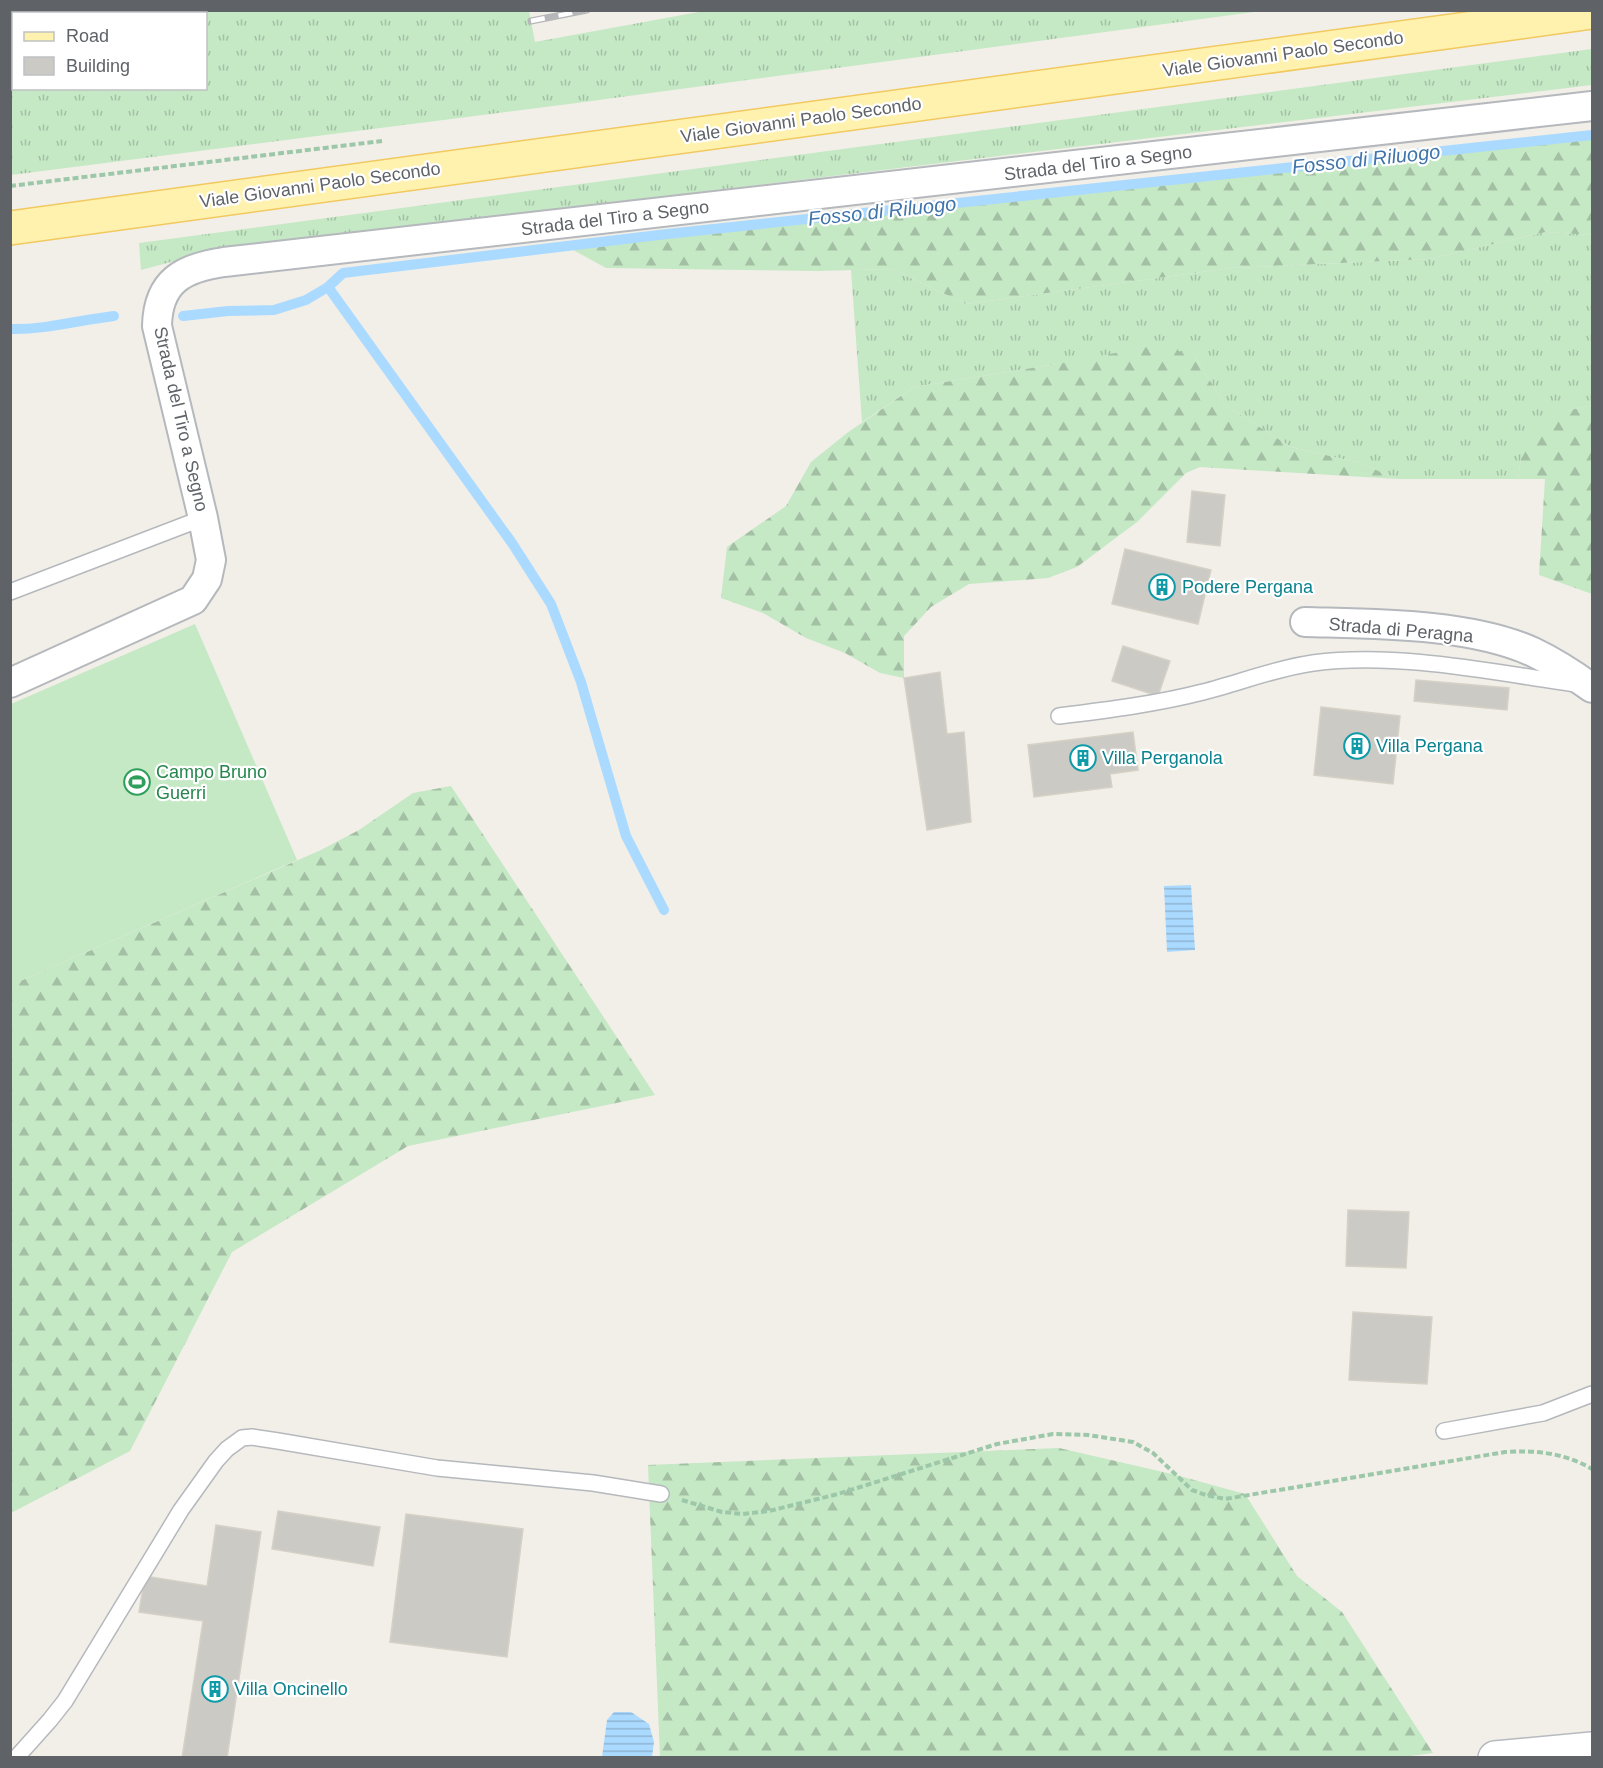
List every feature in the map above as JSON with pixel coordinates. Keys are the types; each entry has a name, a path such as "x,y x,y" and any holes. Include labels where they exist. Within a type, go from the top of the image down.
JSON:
{"main road":[{"name":"Viale Giovanni Paolo Secondo","path":"10,228 1593,12"},
{"path":"1495,1758 1593,1749"}],"street":[{"name":"Strada del Tiro a Segno","path":"10,683 193,600 207,579 211,560 204,519 157,326 158,306 170,285 180,275 196,268 224,262 1593,106"},
{"name":"Strada di Peragna","path":"1305,622 1399,626 1447,631 1499,641 1532,652 1591,687"}],"lane":[{"path":"10,592 204,519"},
{"path":"1059,716 1160,702 1283,669 1311,663 1346,660 1444,666 1591,687"},
{"path":"1444,1431 1544,1413 1593,1394"},
{"path":"16,1758 51,1720 70,1693 140,1575 205,1475 227,1449 242,1438 252,1437 437,1468 593,1483 662,1494"}],"path":[{"path":"662,1494 722,1512 743,1514 769,1511 838,1494 997,1444 1053,1434 1088,1435 1133,1442 1153,1453 1192,1490 1225,1499 1505,1452 1529,1451 1553,1454 1593,1469"}],"green space":[{"path":"11,11 529,11 535,42 704,11 1261,11 569,104 11,175"},
{"path":"1592,49 1592,85 575,207 171,262 141,270 139,243"},
{"path":"1592,135 1592,235 1546,232 1428,259 1231,268 966,304 892,269 818,271 606,268 566,246"},
{"path":"1546,232 1592,235 1592,405 1566,411 1521,458 1518,479 1397,479 1360,463 1291,447 1225,405 1193,353 1057,364 914,387 862,422 851,270 892,269 966,304 1231,268 1428,259"},
{"path":"1147,347 1193,353 1225,405 1291,447 1360,463 1397,479 1200,467 1186,473 1137,522 1077,567 1048,578 969,584 931,607 904,636 904,678 880,673 845,653 806,638 763,613 721,598 727,547 786,506 811,462 847,433 914,387"},
{"path":"1592,405 1592,594 1539,575 1545,479 1518,479 1521,458 1543,419"},
{"name":"Campo Bruno Guerri","path":"195,624 297,860 11,985 11,704"},
{"path":"451,786 655,1095 408,1146 232,1252 130,1451 11,1513 11,985 321,850 359,830 413,793"},
{"path":"1059,1448 1176,1475 1245,1494 1297,1576 1342,1612 1433,1753 1396,1758 660,1757 648,1465"}],"water":[{"path":"1191,885 1195,950 1167,952 1164,886"},
{"path":"614,1712 631,1712 649,1724 654,1742 652,1757 602,1757 607,1720"}],"building":[{"path":"1192,491 1225,495 1220,546 1187,542"},
{"name":"Podere Pergana","path":"1125,549 1211,570 1198,624 1112,604"},
{"path":"1123,646 1170,661 1158,696 1112,681"},
{"path":"940,672 947,734 964,732 971,822 927,830 904,678"},
{"path":"1416,680 1509,688 1507,710 1414,701"},
{"name":"Villa Pergana","path":"1321,707 1400,716 1393,784 1314,775"},
{"name":"Villa Perganola","path":"1133,732 1138,770 1110,774 1112,787 1034,797 1028,745"},
{"path":"1348,1210 1409,1212 1406,1268 1346,1266"},
{"path":"1353,1312 1432,1317 1427,1384 1349,1380"},
{"path":"278,1511 380,1527 373,1566 272,1549"},
{"path":"406,1514 523,1529 507,1657 390,1642"},
{"name":"Villa Oncinello","path":"216,1525 261,1532 227,1758 182,1758 203,1621 139,1612 145,1576 207,1586"}],"waterway":[{"name":"Fosso di Riluogo","path":"183,316 228,311 274,310 306,300 328,287 343,273 667,234 1592,135"},
{"path":"328,287 512,543 551,604 581,682 626,836 664,910"},
{"name":"Fosso di Riluogo","path":"10,329 49,326 114,316"}],"railway":[{"path":"531,21 587,10"}],"place":[{"name":"Podere Pergana","path":"1162,587"},
{"name":"Villa Pergana","path":"1357,746"},
{"name":"Villa Perganola","path":"1083,758"},
{"name":"Campo Bruno Guerri","path":"137,782"},
{"name":"Villa Oncinello","path":"215,1689"}]}
